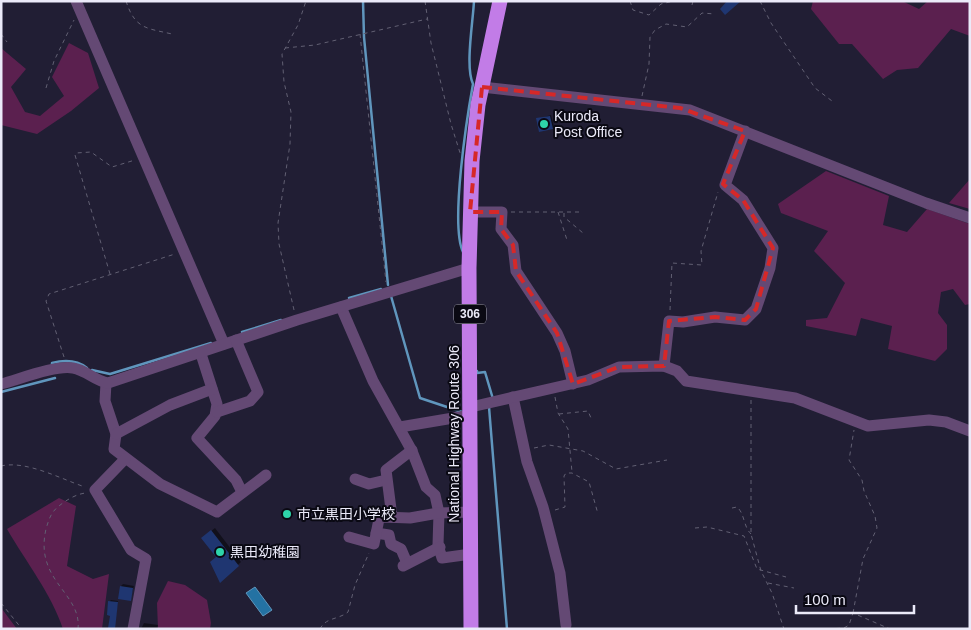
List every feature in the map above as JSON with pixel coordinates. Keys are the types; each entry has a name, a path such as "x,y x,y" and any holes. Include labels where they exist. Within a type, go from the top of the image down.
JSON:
{"highway":[{"name":"National Highway Route 306","path":"472,629 469,268 472,161 482,87 500,1"}],"street":[{"path":"76,1 224,344"},
{"path":"482,87 690,110 926,203 970,218"},
{"path":"664,366 669,321 683,322 715,317 746,320 756,309 770,268 773,248 743,200 725,185 745,131"},
{"path":"470,212 502,212 501,229 513,245 516,271 557,333 573,384"},
{"path":"1,384 68,367 106,382 201,354 224,344 297,320 469,268"},
{"path":"341,307 373,381 412,450 426,487 435,495 439,513 441,553"},
{"path":"236,340 258,392 250,401 216,412 197,438 236,480 242,492"},
{"path":"201,354 212,388 216,412"},
{"path":"400,427 471,411 513,398 588,380 619,367 664,366 677,371 686,380 795,398 856,423 880,426 929,420 946,422 970,431"},
{"path":"106,382 106,401 116,434 114,449 160,484 217,512 266,475"},
{"path":"116,434 170,405 212,388"},
{"path":"513,398 524,450 544,512 560,573 566,625"},
{"path":"392,517 386,469 412,450"},
{"path":"125,459 95,490 131,550 146,559 134,629"},
{"path":"355,479 369,484 386,480"},
{"path":"374,538 380,518 410,518 439,513 471,512"},
{"path":"349,537 374,538 389,535 391,544 400,549 405,564 441,553 471,554"}],"path":[{"path":"126,1 130,13 137,24 172,34"},
{"path":"297,320 279,244 278,223 281,190 290,144 291,112 284,82 282,54 298,24 306,1"},
{"path":"425,1 427,19 451,124 460,154 466,158"},
{"path":"630,1 633,10 648,15 661,4 674,1"},
{"path":"692,5 693,1"},
{"path":"760,1 775,30 815,88 832,101"},
{"path":"46,88 54,61 76,16 81,13"},
{"path":"641,104 649,64 648,41 655,30 670,23 687,27 702,13 715,14"},
{"path":"284,48 290,50 315,46 427,19"},
{"path":"1,34 7,42"},
{"path":"361,34 388,292"},
{"path":"110,275 75,155 76,153 91,152 112,167 144,157"},
{"path":"669,321 672,263 702,266 701,251 718,190 725,185"},
{"path":"502,212 582,212"},
{"path":"558,212 567,240"},
{"path":"564,212 564,217 583,233"},
{"path":"68,367 48,308 47,297 49,294 184,252"},
{"path":"553,388 559,414 568,429 572,473"},
{"path":"752,392 751,534 762,572 784,629"},
{"path":"559,414 588,411 591,418"},
{"path":"828,629 844,628 849,625 864,559 876,528 875,516 864,491 862,480 849,460 856,423"},
{"path":"524,450 549,445 570,448 588,452 616,469 667,460"},
{"path":"1,466 12,464 26,466 91,489 56,509 49,520 44,543 44,552 51,574 74,608 78,629"},
{"path":"544,512 565,507 564,476 566,473 572,473 589,482 598,514"},
{"path":"732,508 737,507 741,510 746,527 751,534"},
{"path":"695,528 707,527 744,536 757,569 762,572 786,577"},
{"path":"320,629 323,623 329,619 340,617 348,612 355,585 374,538"},
{"path":"767,583 794,588"},
{"path":"1,602 22,629"},
{"path":"853,613 890,629"}],"highlighted area":[{"path":"482,87 680,108 745,131 723,184 743,200 773,248 756,309 745,320 715,317 669,321 664,366 619,367 573,384 557,333 516,271 513,245 501,229 502,212 470,212"}],"shaded area":[{"path":"813,1 902,1 919,9 928,1 970,1 970,36 951,29 918,68 897,70 883,79 852,44 839,44 811,9"},
{"path":"69,43 88,53 99,88 71,111 37,134 1,125 1,48 26,69 11,87 25,112 40,116 64,96 52,77"},
{"path":"826,171 889,196 883,225 907,232 927,209 970,224 970,304 965,305 953,289 941,292 938,313 947,325 947,349 935,361 888,349 892,326 861,318 856,336 806,326 806,320 827,318 845,283 814,251 828,231 781,213 778,204"},
{"path":"970,179 970,209 949,203"},
{"path":"59,498 76,506 67,566 93,579 109,574 102,629 63,629 45,590 7,529"},
{"path":"168,581 185,585 207,600 211,623 210,629 158,629 157,603"},
{"path":"2,609 17,629 1,629"}],"water":[{"path":"255,587 272,610 263,616 246,593"}],"building":[{"path":"727,1 741,1 725,15 720,9"},
{"path":"550,116 553,129 539,132 536,118"},
{"name":"黒田幼稚園","path":"211,530 239,566 220,583 210,562 216,557 201,538"},
{"path":"120,586 133,588 131,601 118,599"},
{"path":"108,601 118,602 115,629 108,628 110,616 107,615"}],"waterway":[{"path":"363,1 364,37 388,285"},
{"path":"463,252 459,238 459,196 473,84 470,56 474,1"},
{"path":"349,298 381,289"},
{"path":"391,296 420,398 462,412"},
{"path":"242,332 281,320"},
{"path":"92,370 110,374 211,343"},
{"path":"52,365 52,363 70,361 79,363 87,368"},
{"path":"477,371 477,373 485,372 493,399"},
{"path":"1,392 55,378"},
{"path":"489,407 507,629"}],"place":[{"name":"Kuroda Post Office","path":"544,124"},
{"name":"市立黒田小学校","path":"287,514"},
{"name":"黒田幼稚園","path":"220,552"}]}
